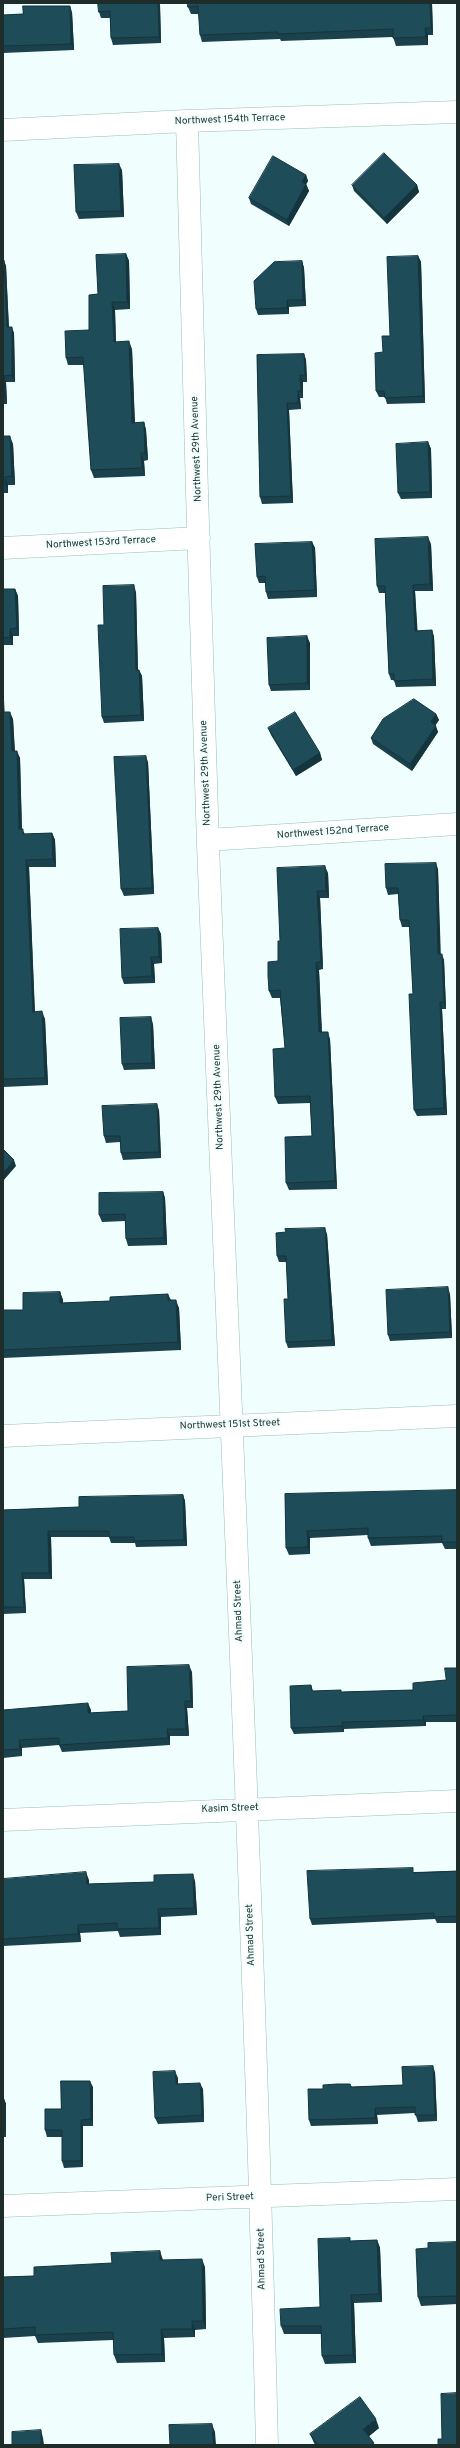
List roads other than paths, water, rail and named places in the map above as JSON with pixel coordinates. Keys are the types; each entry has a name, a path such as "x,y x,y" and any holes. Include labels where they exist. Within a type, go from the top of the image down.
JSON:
{"street":[{"name":"Northwest 154th Terrace","path":"3,130 187,121 457,112"},
{"name":"Northwest 29th Avenue","path":"187,121 208,840 233,1425"},
{"name":"Northwest 153rd Terrace","path":"3,548 199,538"},
{"name":"Northwest 152nd Terrace","path":"208,840 457,824"},
{"name":"Northwest 151st Street","path":"3,1436 457,1416"},
{"name":"Ahmad Street","path":"233,1425 261,2197 267,2445"},
{"name":"Kasim Street","path":"3,1820 246,1808 457,1801"},
{"name":"Peri Street","path":"3,2206 457,2189"}]}
